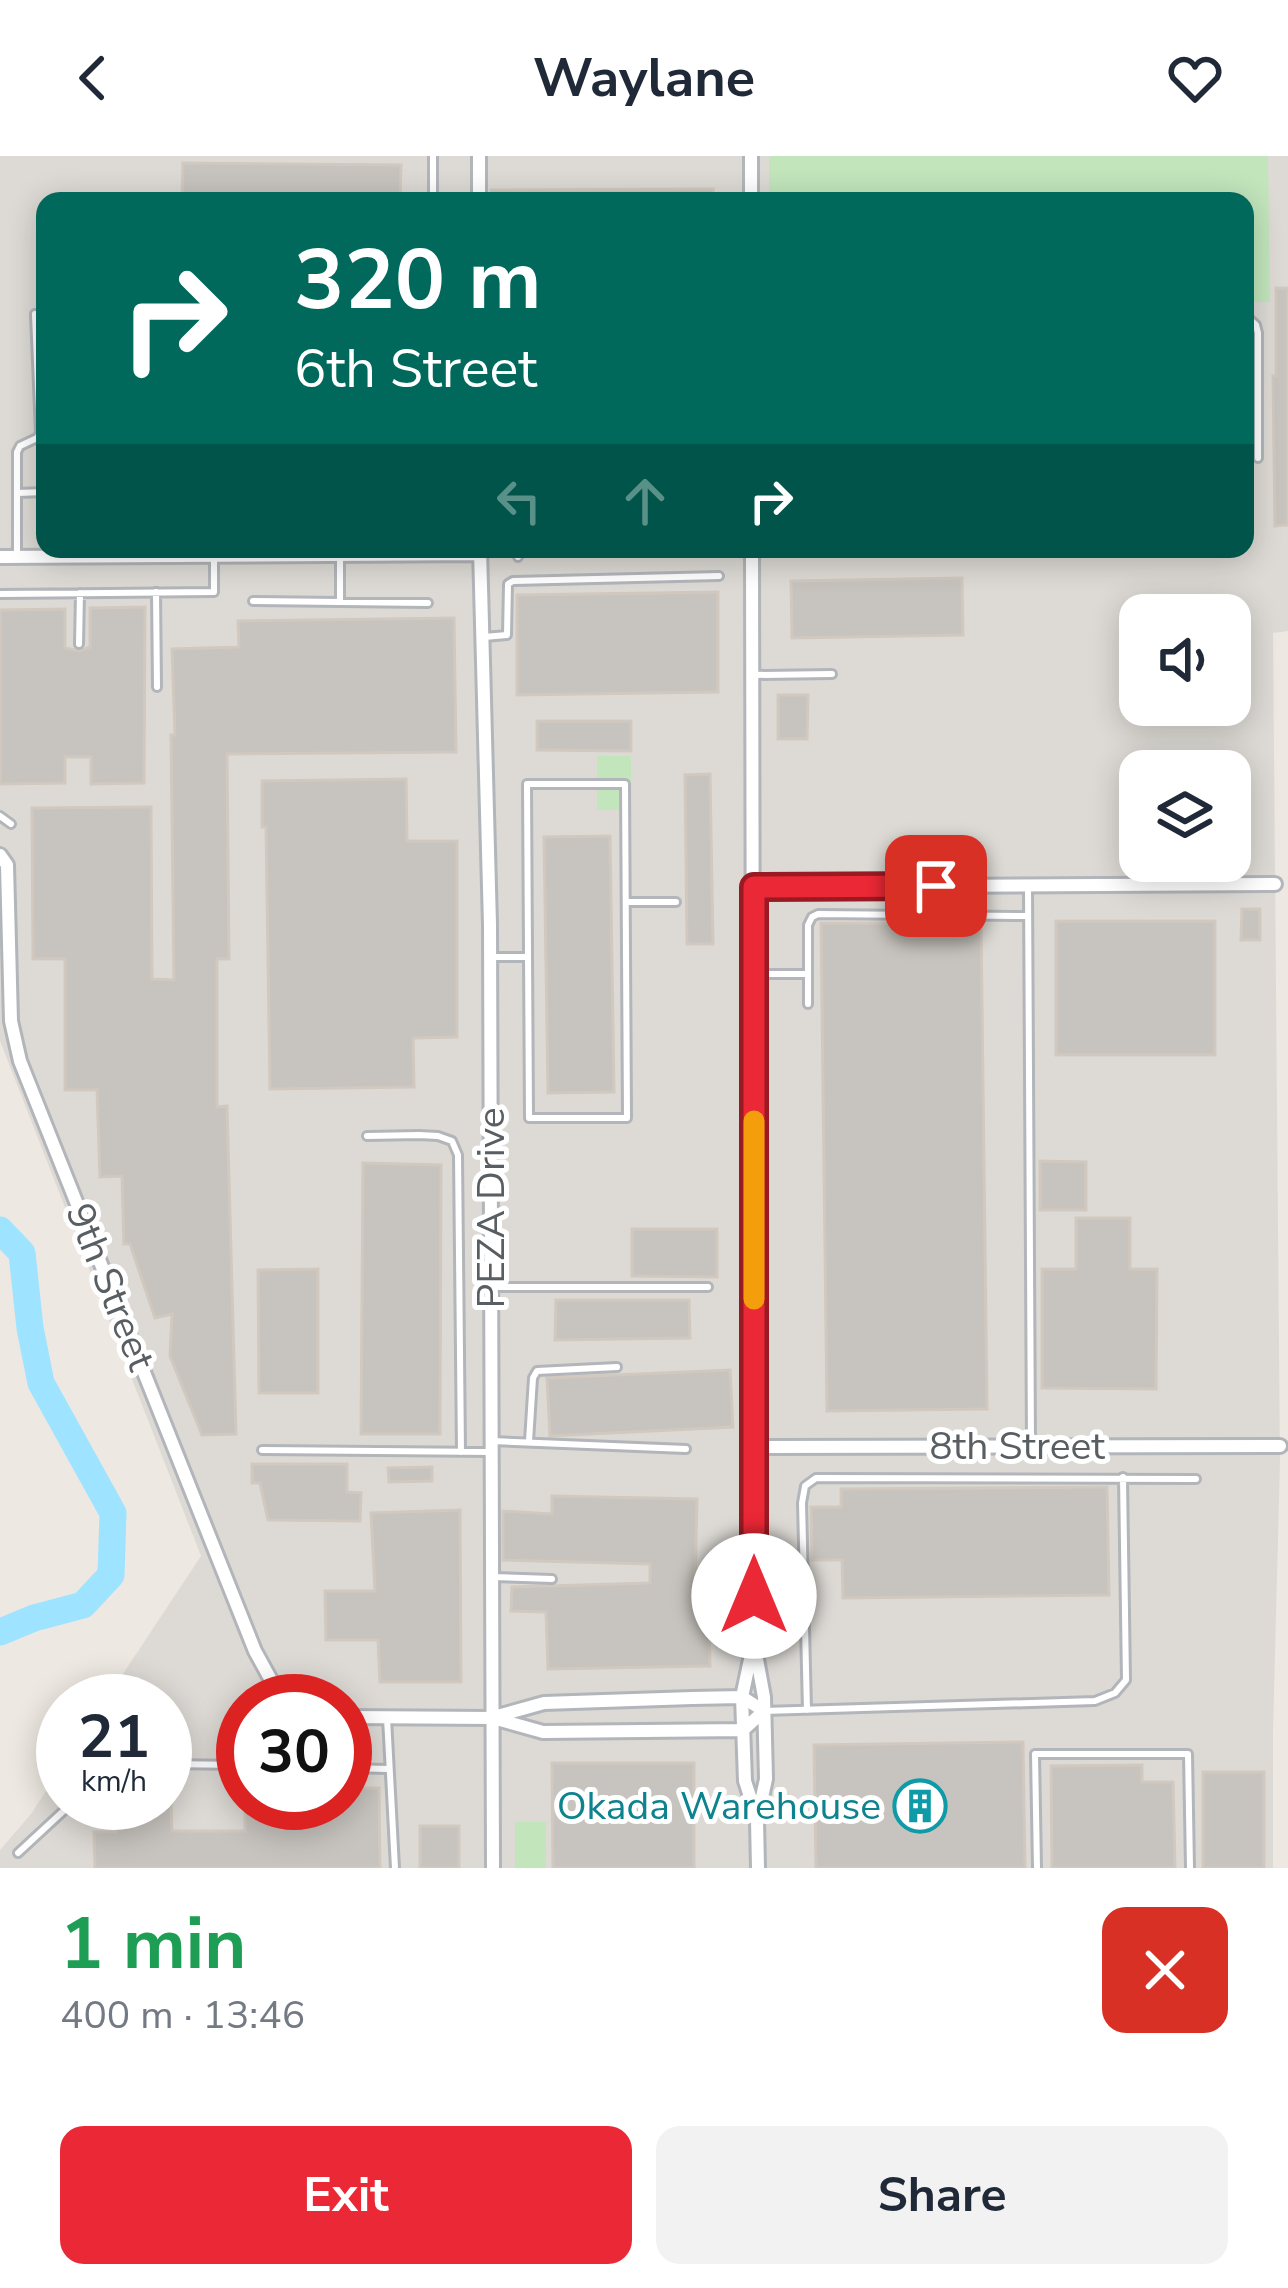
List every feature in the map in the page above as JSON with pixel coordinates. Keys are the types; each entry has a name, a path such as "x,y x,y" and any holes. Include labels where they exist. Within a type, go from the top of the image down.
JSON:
{"street":[{"path":"479,156 479,192"},
{"path":"751,156 751,192"},
{"path":"0,557 36,556"},
{"name":"PEZA Drive","path":"480,558 490,957 493,1868"},
{"path":"752,558 754,1642 764,1697 766,1779 757,1820 758,1868"},
{"name":"9th Street","path":"0,855 8,865 11,1021 20,1061 268,1674"},
{"path":"754,887 1275,884"},
{"name":"8th Street","path":"754,1447 1280,1445"},
{"path":"754,1642 742,1697 745,1780 757,1820"},
{"path":"493,1718 544,1703 742,1697 764,1711"},
{"path":"372,1718 493,1718 543,1732 743,1730 764,1711"}],"lane":[{"path":"433,156 433,192"},
{"path":"35,314 36,338"},
{"path":"1254,323 1258,333 1258,458"},
{"path":"17,557 17,452 36,438"},
{"path":"17,493 36,492"},
{"path":"0,594 214,592 214,558"},
{"path":"340,558 340,602"},
{"path":"481,637 507,635 508,584 513,581 719,576"},
{"path":"155,592 157,687"},
{"path":"80,593 80,644"},
{"path":"253,601 428,603"},
{"path":"753,675 832,674"},
{"path":"527,784 626,784 628,1118 529,1118 528,957 527,784"},
{"path":"0,816 11,824"},
{"path":"1028,885 1031,1446"},
{"path":"626,902 676,902"},
{"path":"808,1004 808,925 818,914 1028,916"},
{"path":"490,957 528,957"},
{"path":"754,974 808,974"},
{"path":"367,1136 438,1136 452,1141 458,1155 461,1452"},
{"path":"491,1287 708,1287"},
{"path":"529,1441 532,1378 537,1371 617,1367"},
{"path":"262,1450 461,1452 529,1441 686,1449"},
{"path":"764,1711 1095,1701 1115,1693 1126,1680 1123,1477"},
{"path":"807,1710 802,1503 805,1486 816,1478 1196,1479"},
{"path":"492,1577 551,1579"},
{"path":"387,1718 395,1868"},
{"path":"1037,1868 1035,1754 1188,1754 1190,1868"},
{"path":"372,1769 390,1769"},
{"path":"18,1852 43,1830"}],"shaded area":[{"path":"0,156 1288,156 1288,631 1273,633 1280,1462 1273,1868 0,1868 0,1850 36,1806 36,1830 192,1830 192,1674 123,1674 201,1556 0,1041"}],"green space":[{"path":"769,156 1268,156 1270,302 1254,302 1254,192 769,192"},
{"path":"597,756 631,756 631,810 597,810"},
{"path":"515,1822 546,1822 546,1868 515,1868"}],"building":[{"path":"183,163 401,165 400,192 182,192"},
{"path":"713,189 713,192 491,192"},
{"path":"1276,288 1288,288 1288,525 1275,526 1273,376"},
{"path":"962,578 963,635 792,638 791,581"},
{"path":"718,592 718,692 517,695 517,595"},
{"path":"145,607 144,783 91,784 91,757 65,757 65,783 0,784 0,610 65,609 65,648 80,651 90,647 90,608"},
{"path":"454,618 456,752 227,754 229,959 217,959 217,1107 227,1106 236,1434 202,1435 170,1356 172,1314 155,1318 130,1244 124,1244 122,1176 100,1177 97,1090 65,1090 65,959 33,959 32,808 151,807 152,979 174,980 172,649 239,647 238,621"},
{"path":"778,695 808,695 807,739 778,739"},
{"path":"537,721 631,721 631,751 537,750"},
{"path":"710,774 713,944 687,944 685,775"},
{"path":"406,779 407,841 457,841 457,1037 413,1038 414,1087 270,1089 262,781"},
{"path":"610,836 614,1092 548,1093 544,837"},
{"path":"1242,909 1260,909 1260,940 1241,940"},
{"path":"1056,921 1215,921 1215,1055 1056,1055"},
{"path":"821,923 981,923 987,1409 827,1411"},
{"path":"1040,1161 1086,1162 1086,1210 1040,1210"},
{"path":"363,1163 441,1165 440,1434 361,1434"},
{"path":"1076,1218 1130,1218 1130,1269 1157,1269 1156,1389 1042,1388 1042,1269 1076,1269"},
{"path":"632,1229 717,1229 717,1277 632,1276"},
{"path":"318,1269 318,1393 259,1393 258,1270"},
{"path":"556,1300 689,1300 690,1338 555,1340"},
{"path":"730,1370 733,1427 550,1436 547,1378"},
{"path":"252,1464 347,1464 347,1492 361,1493 360,1521 268,1520 260,1483 252,1483"},
{"path":"432,1467 432,1481 389,1482 388,1468"},
{"path":"1107,1487 1109,1595 843,1598 842,1560 812,1560 811,1507 841,1507 841,1489"},
{"path":"552,1496 697,1499 695,1582 708,1582 710,1666 548,1669 546,1612 511,1611 512,1587 650,1583 650,1564 503,1560 503,1511 552,1514"},
{"path":"460,1510 461,1682 380,1682 378,1640 326,1640 325,1591 375,1591 371,1513"},
{"name":"Okada Warehouse","path":"1023,1742 1025,1868 816,1868 814,1745"},
{"path":"552,1763 694,1763 694,1868 553,1868"},
{"path":"1142,1765 1142,1782 1173,1782 1175,1868 1052,1868 1051,1766"},
{"path":"1203,1772 1264,1772 1264,1868 1203,1868"},
{"path":"372,1788 379,1788 380,1868 95,1868 94,1832 372,1830"},
{"path":"420,1826 459,1826 459,1868 420,1868"}],"waterway":[{"path":"0,1230 22,1253 41,1383 113,1513 111,1575 83,1605 0,1632"}],"slow traffic":[{"path":"754,1121 754,1299"}],"place":[{"name":"Okada Warehouse","path":"920,1806"}],"route":[{"path":"754,1596 754,887 936,886"}]}
